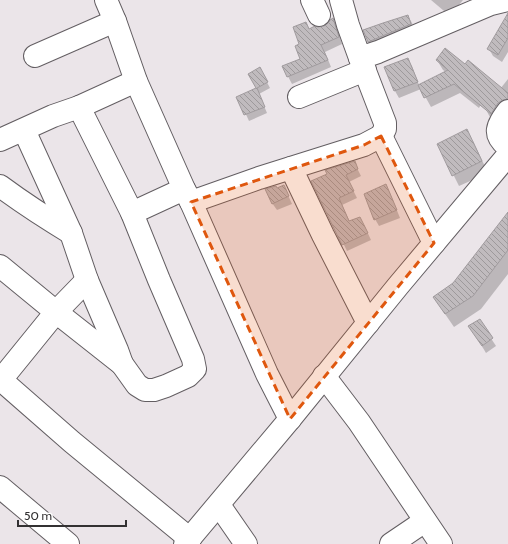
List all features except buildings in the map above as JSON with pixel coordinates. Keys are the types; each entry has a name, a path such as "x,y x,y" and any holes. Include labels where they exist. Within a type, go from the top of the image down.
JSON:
{"street":[{"path":"106,0 136,81 267,374 290,419"},
{"path":"132,213 187,196 259,178 364,145 381,136 385,129 385,122 348,26 341,0"},
{"path":"299,96 362,64 378,52 491,4 508,0"},
{"path":"35,56 115,21"},
{"path":"0,140 136,81"},
{"path":"24,130 71,233 87,280 122,364 137,385 145,390 154,390 173,383 188,376 195,369 193,359 132,213 79,107"},
{"path":"508,111 499,123 498,135 502,142 508,147"},
{"path":"381,136 434,243"},
{"path":"87,280 56,312 0,380 187,542 508,155"},
{"path":"291,168 368,323"},
{"path":"0,186 37,212 71,233"},
{"path":"0,266 122,364"},
{"path":"324,376 359,422 440,544"},
{"path":"3,497 68,544"},
{"path":"219,505 246,544"},
{"path":"392,544 425,521"}],"highlighted area":[{"path":"381,136 434,243 290,419 191,202 364,145"}]}
